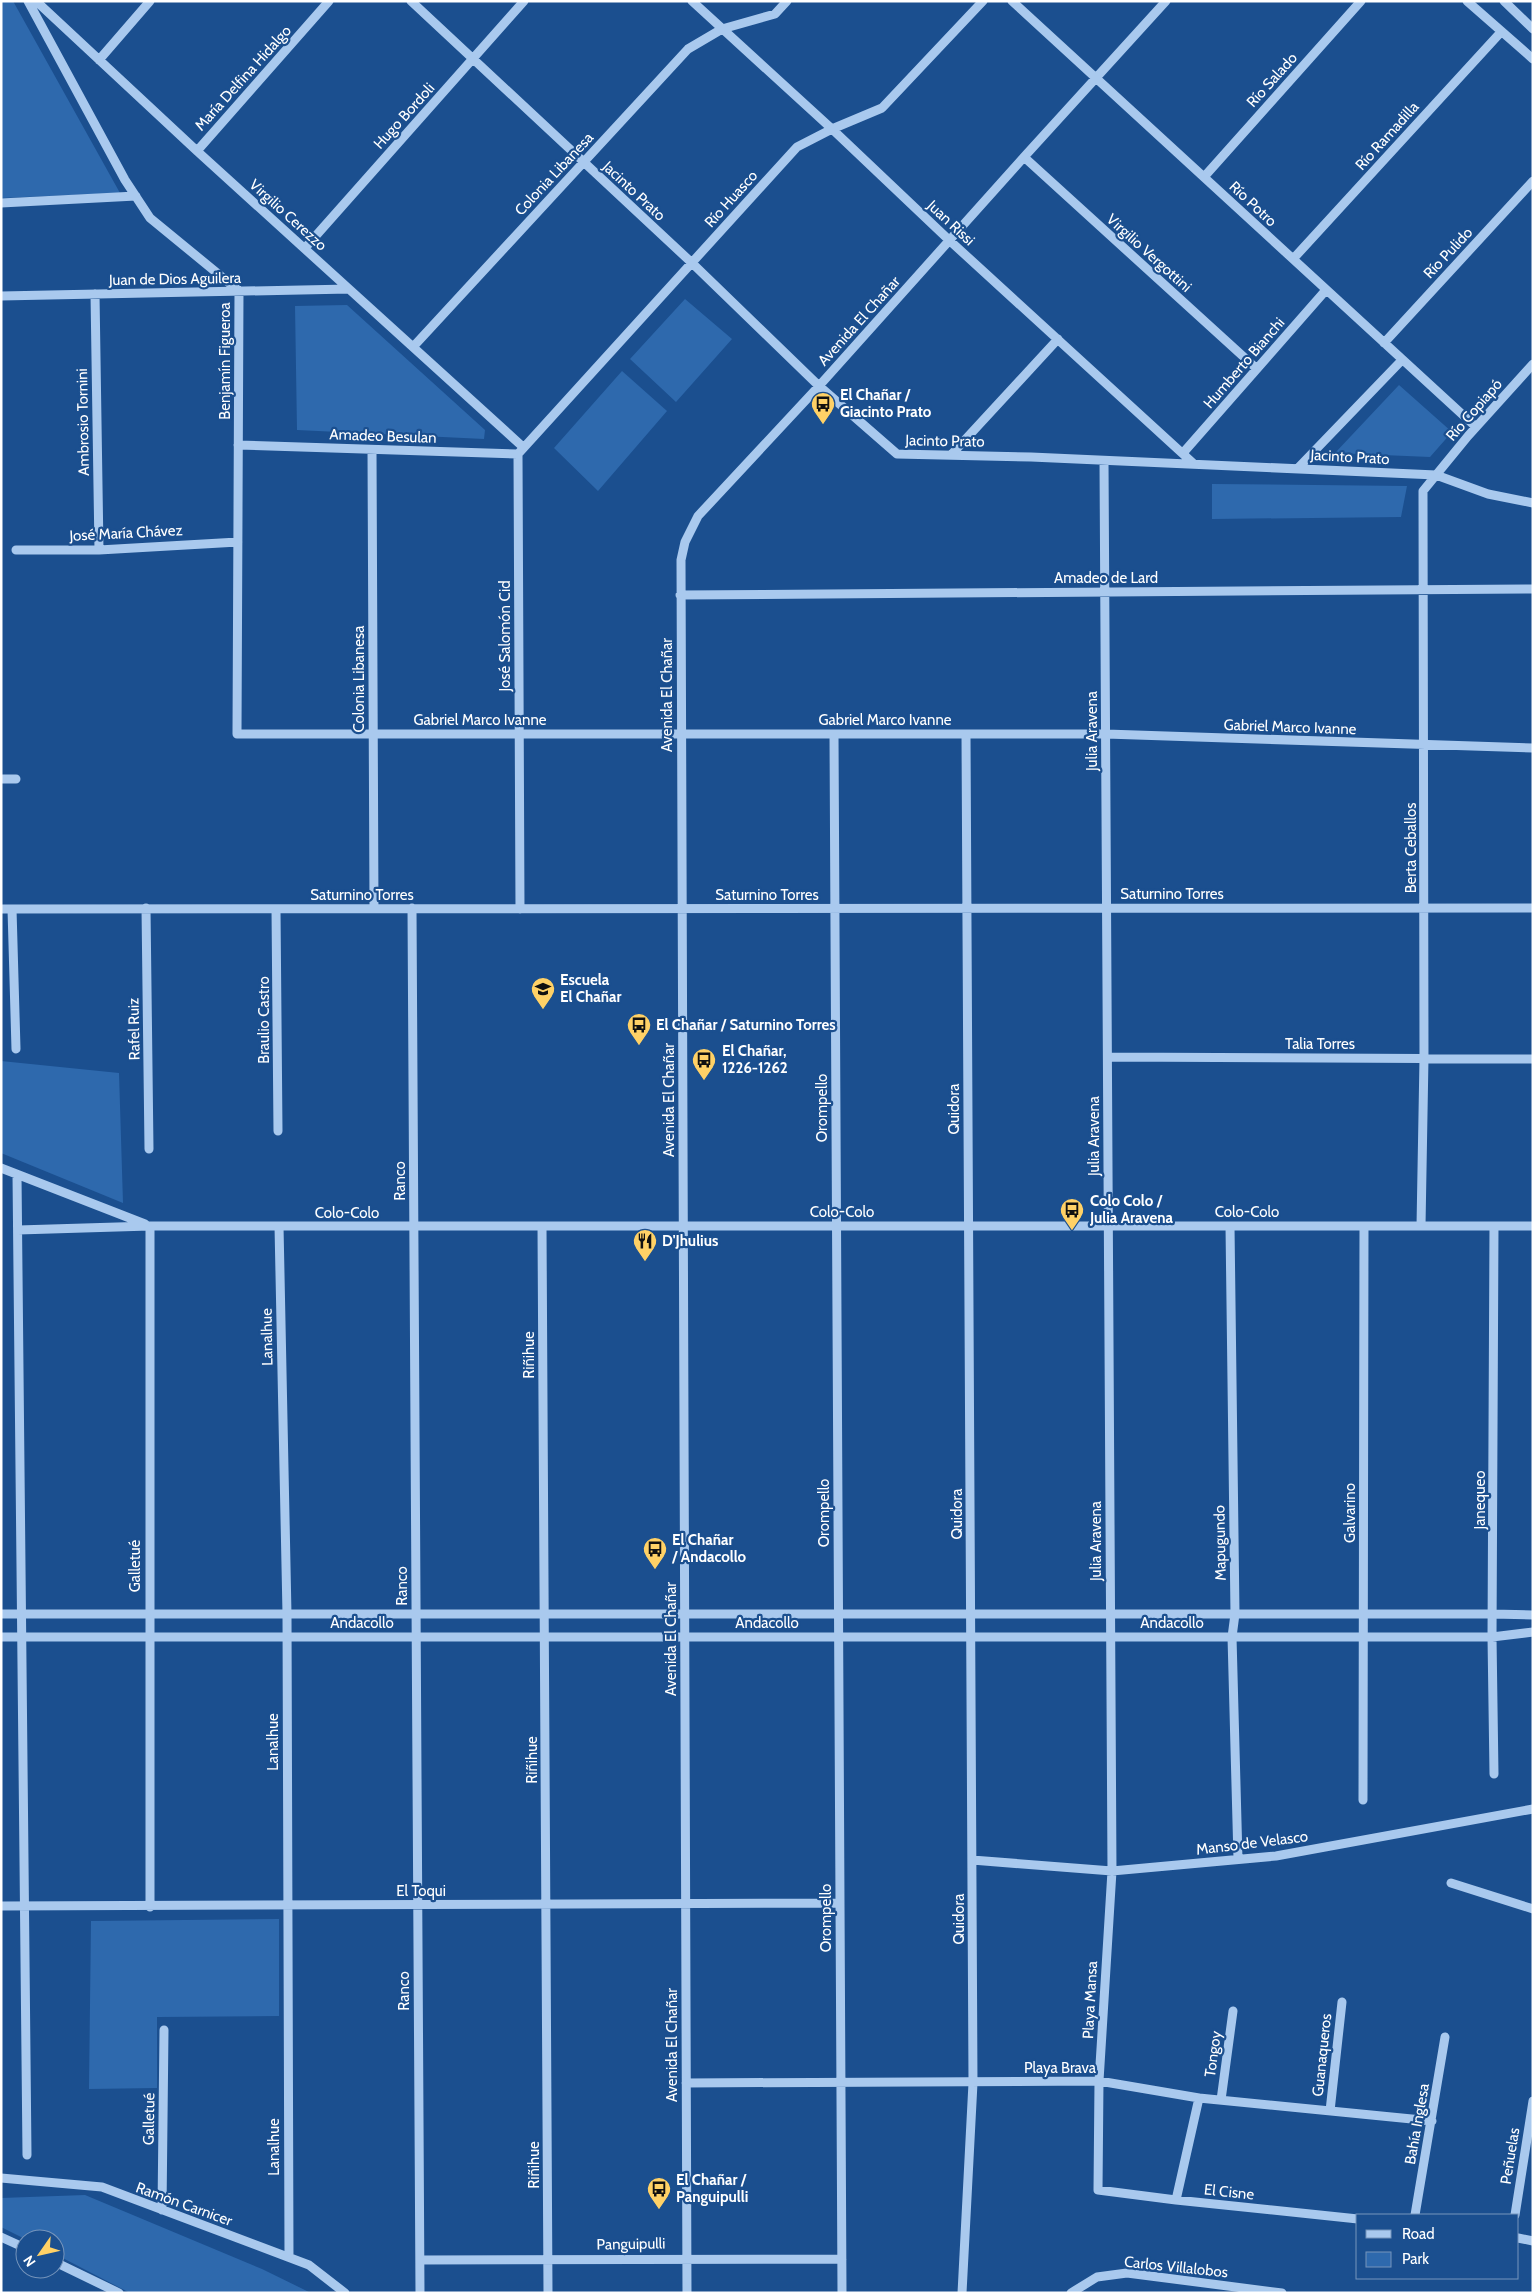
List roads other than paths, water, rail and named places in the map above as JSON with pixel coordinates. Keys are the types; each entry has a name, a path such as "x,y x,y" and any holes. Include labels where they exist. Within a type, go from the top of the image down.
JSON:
{"street":[{"name":"Benjamín Figueroa","path":"28,1 150,218 239,291 237,734"},
{"name":"Virgilio Cerezzo","path":"36,1 197,151 413,347 520,450"},
{"path":"99,60 150,1"},
{"name":"María Delfina Hidalgo","path":"197,151 329,1"},
{"name":"Jacinto Prato","path":"411,1 692,263 819,386 897,454 1298,468 1436,475 1488,494 1533,503"},
{"name":"Hugo Bordoli","path":"304,248 524,1"},
{"name":"Juan Rissi","path":"692,1 1194,464"},
{"name":"Colonia Libanesa","path":"413,347 688,49 722,29 775,14 787,1"},
{"name":"Río Huasco","path":"520,450 797,147 832,129 882,108 983,1"},
{"name":"Río Potro","path":"1012,1 1476,427"},
{"name":"Avenida El Chañar","path":"687,2293 681,560 685,542 698,516 819,386 1166,1"},
{"name":"Río Salado","path":"1204,177 1361,1"},
{"path":"1467,1 1533,59"},
{"path":"1504,1 1533,29"},
{"name":"Río Ramadilla","path":"1293,259 1501,32"},
{"name":"Virgilio Vergottini","path":"1024,157 1257,369"},
{"name":"Río Pulido","path":"1384,343 1533,182"},
{"path":"1,203 136,196"},
{"name":"Juan de Dios Aguilera","path":"1,296 349,289"},
{"name":"Humberto Bianchi","path":"1183,453 1326,290"},
{"name":"Ambrosio Tornini","path":"95,294 99,550"},
{"path":"951,455 1058,340"},
{"path":"1298,468 1402,360"},
{"name":"Río Copiapó","path":"1436,475 1533,364"},
{"name":"Amadeo Besulan","path":"238,445 372,450 520,450"},
{"name":"Colonia Libanesa","path":"372,450 374,908"},
{"name":"José Salomón Cid","path":"520,450 520,908"},
{"name":"Julia Aravena","path":"1104,461 1112,1871"},
{"name":"Berta Ceballos","path":"1421,1226 1424,1058 1424,492 1436,475"},
{"name":"José María Chávez","path":"16,550 99,550 238,542"},
{"name":"Amadeo de Lard","path":"680,595 1533,589"},
{"name":"Gabriel Marco Ivanne","path":"237,734 1106,734 1424,746 1533,748"},
{"name":"Orompello","path":"834,734 842,2293"},
{"name":"Quidora","path":"962,2293 973,2083 966,734"},
{"path":"1,779 16,779"},
{"name":"Saturnino Torres","path":"1,908 1533,908"},
{"path":"12,908 16,1049"},
{"name":"Rafel Ruiz","path":"146,908 149,1150"},
{"name":"Braulio Castro","path":"276,908 278,1131"},
{"name":"Ranco","path":"412,908 420,2293"},
{"name":"Talia Torres","path":"1108,1057 1533,1058"},
{"name":"Colo-Colo","path":"1,1168 150,1226"},
{"path":"17,1175 27,2154"},
{"name":"Colo-Colo","path":"18,1230 150,1226 1533,1226"},
{"name":"Galletué","path":"150,1226 150,1907"},
{"name":"Lanalhue","path":"279,1226 287,1614 289,2257"},
{"name":"Riñihue","path":"542,1226 548,2293"},
{"name":"Mapugundo","path":"1230,1226 1235,1614 1232,1637 1238,1860"},
{"name":"Galvarino","path":"1363,1800 1364,1226"},
{"name":"Janequeo","path":"1494,1226 1492,1637 1494,1774"},
{"name":"Andacollo","path":"1,1614 1533,1615"},
{"name":"Andacollo","path":"1,1637 1492,1637 1533,1632"},
{"name":"Manso de Velasco","path":"972,1860 1112,1871 1238,1860 1276,1856 1533,1809"},
{"name":"Playa Mansa","path":"1098,2190 1100,2081 1112,1871"},
{"path":"1451,1882 1533,1909"},
{"name":"El Toqui","path":"1,1906 150,1907 840,1903"},
{"name":"Guanaqueros","path":"1330,2111 1342,2002"},
{"name":"Tongoy","path":"1221,2100 1233,2011"},
{"name":"Galletué","path":"162,2210 164,2030"},
{"name":"Bahía Inglesa","path":"1415,2214 1445,2037"},
{"name":"Playa Brava","path":"686,2083 1100,2081 1199,2098 1432,2121"},
{"path":"1176,2200 1199,2098"},
{"name":"Peñuelas","path":"1515,2214 1533,2101"},
{"name":"Ramón Carnicer","path":"1,2178 102,2187 309,2265 345,2293"},
{"name":"El Cisne","path":"1098,2190 1356,2219"},
{"path":"1,2237 15,2243"},
{"path":"1519,2238 1533,2241"},
{"name":"Panguipulli","path":"420,2260 842,2259"},
{"path":"65,2267 119,2293"},
{"name":"Carlos Villalobos","path":"1071,2293 1097,2277 1127,2273 1282,2293"}],"place":[{"name":"El Chañar / Giacinto Prato","path":"823,425"},
{"name":"Escuela El Chañar","path":"543,1010"},
{"name":"El Chañar / Saturnino Torres","path":"639,1046"},
{"name":"El Chañar, 1226-1262","path":"704,1081"},
{"name":"Colo Colo / Julia Aravena","path":"1072,1231"},
{"name":"D'Jhulius","path":"645,1262"},
{"name":"El Chañar / Andacollo","path":"655,1570"},
{"name":"El Chañar / Panguipulli","path":"659,2210"}]}
